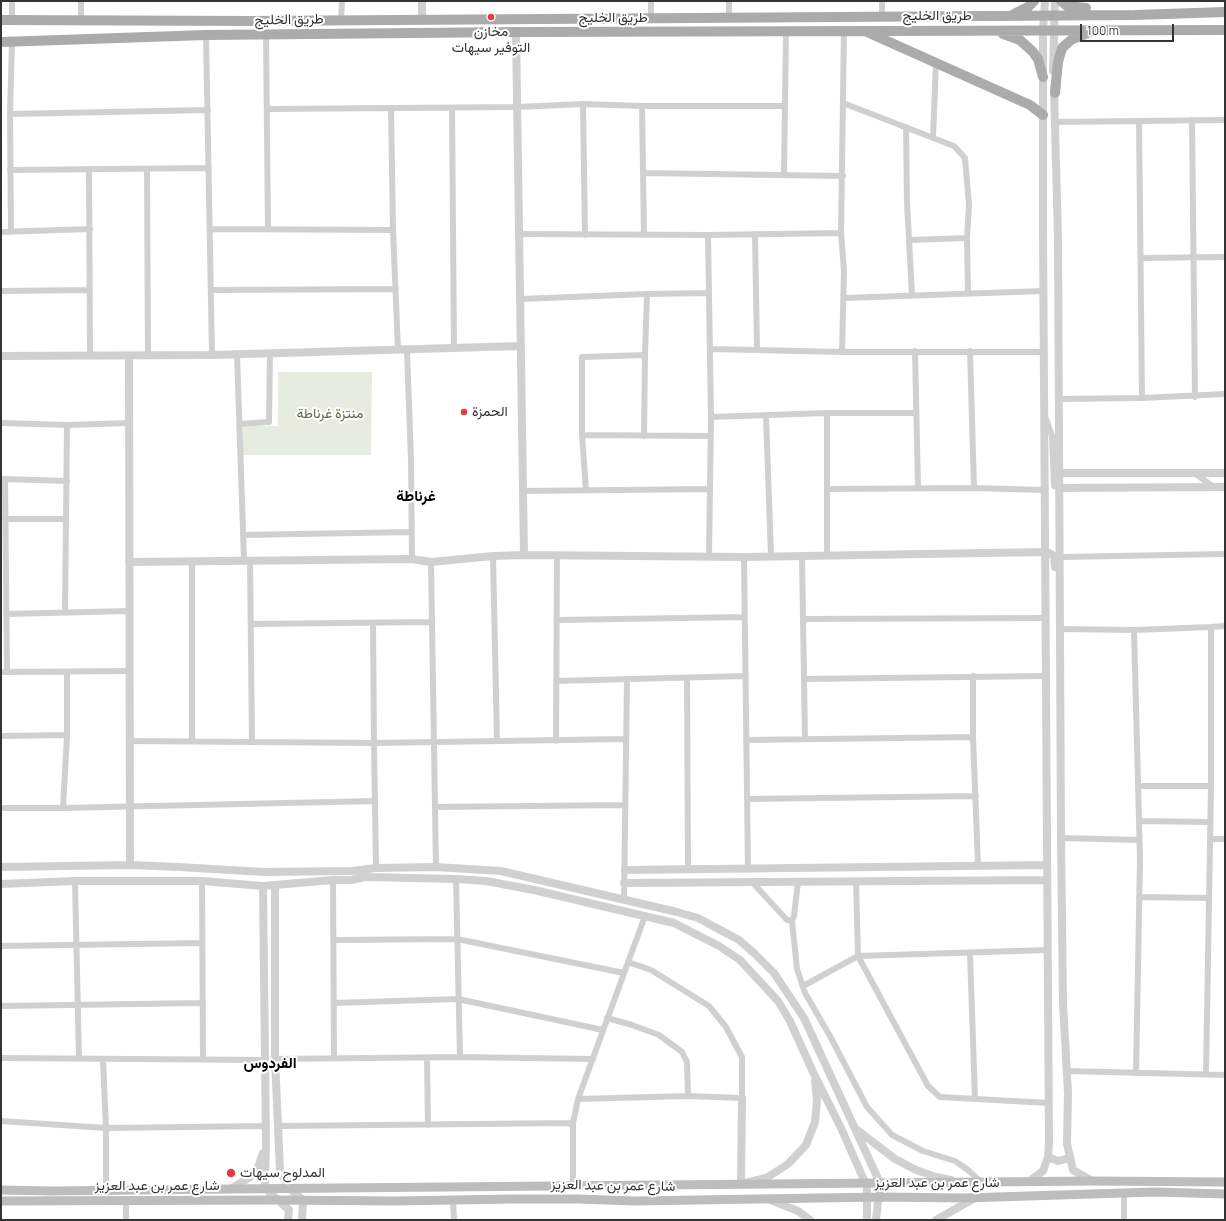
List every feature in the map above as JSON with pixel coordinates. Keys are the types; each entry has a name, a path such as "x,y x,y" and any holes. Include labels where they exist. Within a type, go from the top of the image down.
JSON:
{"main road":[{"path":"1010,15 1021,11 1034,1"},
{"path":"1061,1 1067,6 1076,8 1092,8 1113,15"},
{"name":"طريق الخليج","path":"1,20 341,20 1113,15 1225,12"},
{"name":"طريق الخليج","path":"1,42 206,35 844,30 1225,30"},
{"path":"863,30 1030,104 1043,115"},
{"path":"992,31 1012,36 1028,46 1038,59 1043,77"},
{"path":"1055,93 1058,62 1062,48 1070,40 1095,31"},
{"name":"شارع عمر بن عبد العزيز","path":"1,1190 1092,1181 1225,1182"},
{"name":"شارع عمر بن عبد العزيز","path":"1,1201 563,1199 635,1201 868,1197 975,1198 1155,1192 1225,1194"}],"street":[{"path":"12,1 12,20"},
{"path":"80,20 81,1"},
{"path":"341,20 342,1"},
{"path":"422,1 422,19"},
{"path":"651,1 651,17"},
{"path":"729,1 729,17"},
{"path":"882,1 882,16"},
{"path":"1045,1 1050,15"},
{"path":"1028,1182 1043,1171 1048,1157 1049,1103 1043,352 1043,77 1050,15 1055,1"},
{"path":"842,352 844,298 842,233 844,30"},
{"path":"784,175 786,31"},
{"path":"1048,31 1055,93 1058,239 1061,838 1068,1144 1073,1170 1092,1181"},
{"path":"516,32 524,555"},
{"path":"206,35 212,355"},
{"path":"266,35 268,229"},
{"path":"11,232 10,114 12,42"},
{"path":"932,138 936,62"},
{"path":"843,103 954,146 965,158 969,205 967,238 968,293"},
{"path":"267,109 517,107 583,104 642,106 785,106"},
{"path":"583,104 585,234"},
{"path":"642,106 644,235"},
{"path":"391,108 393,230 398,350"},
{"path":"452,108 454,348"},
{"path":"10,114 208,110"},
{"path":"1192,120 1195,396"},
{"path":"1055,122 1225,120"},
{"path":"1140,121 1142,398"},
{"path":"906,127 912,295"},
{"path":"10,170 209,168"},
{"path":"147,169 148,356"},
{"path":"89,170 90,356"},
{"path":"642,173 843,176"},
{"path":"1,232 90,229"},
{"path":"210,229 393,230"},
{"path":"519,234 708,235 842,233"},
{"path":"755,234 757,350"},
{"path":"708,235 711,349 708,556"},
{"path":"909,240 967,238"},
{"path":"1141,258 1225,257"},
{"path":"211,290 396,289"},
{"path":"1,291 90,290"},
{"path":"844,298 1043,291"},
{"path":"520,299 710,293"},
{"path":"644,436 646,294"},
{"path":"1,356 212,355 521,346"},
{"path":"711,349 842,352 1043,352"},
{"path":"407,350 411,460 412,559"},
{"path":"915,351 918,488"},
{"path":"970,351 974,488"},
{"path":"239,424 269,422 270,353"},
{"path":"237,354 243,536 247,560 251,624 252,742"},
{"path":"586,490 582,435 582,357 645,355"},
{"path":"129,356 130,865"},
{"path":"1059,399 1142,398 1225,394"},
{"path":"711,416 766,416 827,413 916,413"},
{"path":"827,413 827,555"},
{"path":"1044,413 1052,436 1054,486 1059,488 1225,486"},
{"path":"766,416 771,556"},
{"path":"1,423 67,425 129,423"},
{"path":"65,612 67,425"},
{"path":"582,435 710,436"},
{"path":"1059,473 1225,473"},
{"path":"1194,473 1214,487"},
{"path":"67,481 3,479 6,614 4,672 129,671"},
{"path":"827,489 974,488 1044,490"},
{"path":"523,491 710,489"},
{"path":"5,519 66,519"},
{"path":"243,536 411,532"},
{"path":"129,562 412,559 431,562 493,556 524,555 802,556 1045,552 1054,556 1056,561 1055,596 1060,604"},
{"path":"1060,557 1225,554"},
{"path":"556,741 557,555"},
{"path":"493,556 498,741"},
{"path":"744,556 748,869"},
{"path":"802,556 805,739"},
{"path":"192,561 192,741"},
{"path":"431,562 436,867"},
{"path":"6,614 129,611"},
{"path":"557,620 744,617"},
{"path":"803,619 1045,618"},
{"path":"373,622 376,868"},
{"path":"251,624 432,622"},
{"path":"1060,629 1134,630 1225,626"},
{"path":"1206,1074 1211,786 1211,627"},
{"path":"1134,630 1139,821 1136,1073"},
{"path":"63,808 67,735 67,672"},
{"path":"556,681 745,676"},
{"path":"973,676 973,737 978,866"},
{"path":"804,679 1046,676"},
{"path":"687,678 688,870"},
{"path":"624,900 627,679"},
{"path":"1,736 67,735"},
{"path":"746,740 973,737"},
{"path":"129,741 374,743 626,739"},
{"path":"1138,786 1211,786"},
{"path":"747,799 976,796"},
{"path":"1,808 375,801"},
{"path":"435,807 625,804"},
{"path":"1139,821 1210,822"},
{"path":"1061,838 1139,840"},
{"path":"1210,839 1225,839"},
{"path":"1,867 130,865 264,872 352,871 376,868 436,867 501,871 698,918 738,940 755,954 774,973 804,1018 880,1183 880,1197 876,1220"},
{"path":"625,870 1047,865"},
{"path":"1,884 76,881 202,881 263,886 350,880 365,877 456,879 486,881 534,890 674,923 719,946 740,960 778,1001 790,1021 864,1180 867,1183 867,1220"},
{"path":"456,879 460,1057"},
{"path":"333,880 334,1058"},
{"path":"624,883 1047,880"},
{"path":"76,881 79,1058"},
{"path":"202,881 203,1059"},
{"path":"856,881 858,956 928,1086 940,1097 1049,1103"},
{"path":"752,882 787,920 792,921"},
{"path":"798,882 794,916 792,921 797,968 805,993 830,1036 867,1107 892,1135 923,1151 955,1161 968,1170 980,1182"},
{"path":"275,885 275,1059 280,1171 289,1188 303,1200 302,1220"},
{"path":"263,886 266,1126 265,1188 289,1210 288,1220"},
{"path":"1139,897 1209,898"},
{"path":"573,1185 573,1123 578,1099 645,916"},
{"path":"334,940 457,939 624,973"},
{"path":"1,946 202,942"},
{"path":"803,986 858,956 1048,950"},
{"path":"970,953 975,1099"},
{"path":"628,962 651,970 709,1006 726,1027 742,1057 741,1184 768,1177 788,1164 806,1145 815,1122 817,1100 813,1072"},
{"path":"334,1002 458,999 603,1030"},
{"path":"1,1006 203,1003"},
{"path":"608,1018 659,1035 682,1052 687,1062 688,1096"},
{"path":"275,1059 460,1057 592,1059"},
{"path":"1,1058 264,1060"},
{"path":"427,1058 428,1125"},
{"path":"103,1059 106,1128 106,1190"},
{"path":"1067,1071 1225,1075"},
{"path":"578,1099 688,1096 742,1098"},
{"path":"1,1121 106,1128 266,1126"},
{"path":"278,1126 573,1123"},
{"path":"855,1129 895,1160 936,1177 965,1182"},
{"path":"230,1189 241,1184 254,1172 258,1167 266,1145"},
{"path":"1048,1157 1058,1161 1070,1158"},
{"path":"1124,1193 1124,1220"},
{"path":"936,1220 975,1198"},
{"path":"767,1199 798,1211 810,1220"},
{"path":"126,1200 126,1220"},
{"path":"453,1200 454,1220"}],"green space":[{"name":"منتزة غرناطة","path":"278,372 372,372 371,455 243,455 243,426 278,426"}],"place":[{"name":"مخازن التوفير سيهات","path":"491,17"},
{"name":"الحمزة","path":"464,412"},
{"name":"المدلوح سيهات","path":"231,1173"}],"district":[{"name":"غرناطة","path":"416,497"},
{"name":"الفردوس","path":"270,1064"}]}
